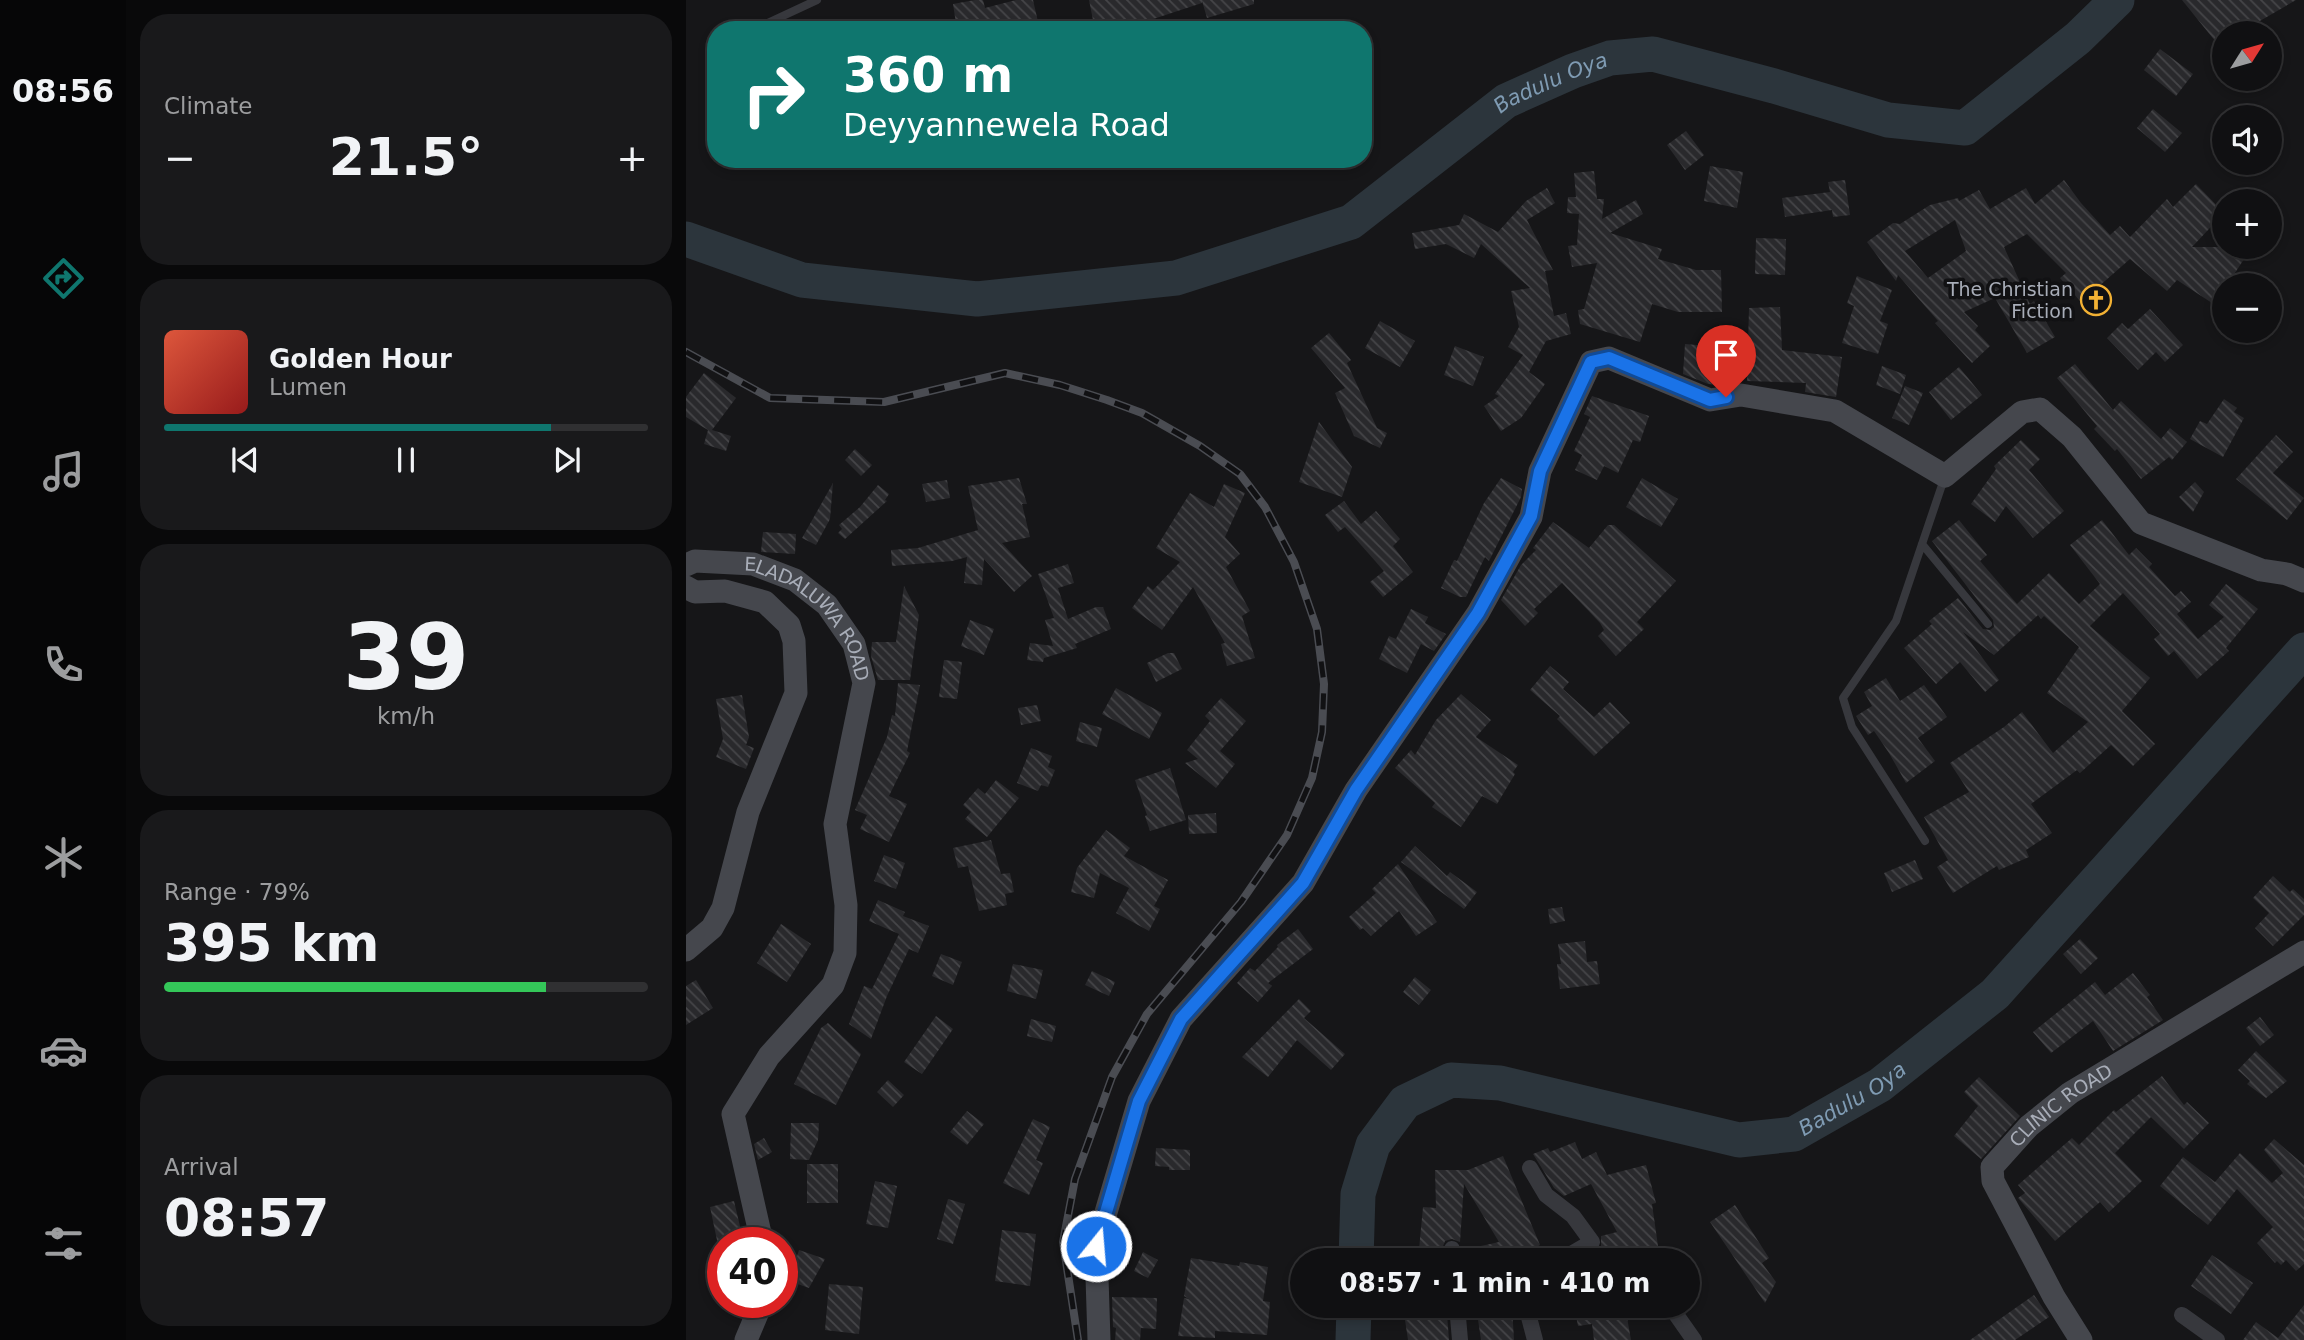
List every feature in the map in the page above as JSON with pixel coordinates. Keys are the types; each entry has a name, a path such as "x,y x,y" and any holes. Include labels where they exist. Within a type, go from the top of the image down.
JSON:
{"street":[{"path":"1099,1340 1096,1246 1139,1101 1181,1019 1303,883 1356,790 1478,613 1531,516 1540,471 1591,362 1609,358 1710,400 1741,395 1835,411 1945,476 2022,412 2040,409 2072,437 2141,523 2260,570 2287,574 2304,582"},
{"name":"ELADALUWA ROAD","path":"686,565 695,561 753,564 794,580 827,605 853,644 864,683 835,824 846,905 845,953 832,985 769,1056 733,1114 759,1227"},
{"name":"ELADALUWA ROAD","path":"686,587 695,592 725,591 765,602 789,625 794,641 796,693 748,812 723,908 712,928 686,950"},
{"name":"CLINIC ROAD","path":"2081,1340 2054,1297 1993,1181 1992,1167 2029,1126 2070,1093 2304,952"},
{"path":"1530,1168 1546,1195 1573,1216 1592,1242 1582,1248"},
{"path":"2182,1315 2217,1340"},
{"path":"746,1340 755,1318"},
{"path":"1458,1318 1460,1340"},
{"path":"1529,1318 1535,1340"},
{"path":"1679,1318 1694,1340"}],"lane":[{"path":"772,21 817,0"},
{"path":"1925,841 1852,727 1843,698 1896,621 1945,476"},
{"path":"1922,544 1988,624"}],"building":[{"path":"983,0 985,8 1016,0 1033,0 1038,21 956,21 953,4"},
{"path":"1089,0 1254,0 1254,4 1207,18 1202,1 1147,21 1093,21"},
{"path":"2182,0 2296,0 2260,21 2212,21 2212,37"},
{"path":"2160,49 2193,74 2176,96 2144,70"},
{"path":"2153,109 2182,133 2165,152 2137,128"},
{"path":"1686,131 1704,155 1685,170 1667,145"},
{"path":"1710,166 1743,172 1737,208 1704,201"},
{"path":"1594,171 1597,199 1604,199 1602,219 1636,200 1643,214 1610,233 1662,249 1658,259 1696,270 1721,270 1722,312 1678,312 1652,304 1640,342 1580,324 1578,310 1584,309 1597,263 1572,267 1568,246 1577,245 1579,214 1567,213 1568,197 1576,197 1574,173"},
{"path":"1845,180 1850,215 1833,217 1832,210 1785,217 1782,198 1830,192 1828,182"},
{"path":"2064,180 2110,235 2120,226 2130,237 2167,199 2173,207 2196,184 2212,201 2212,226 2192,247 2212,247 2212,259 2244,259 2235,273 2212,273 2212,303 2177,280 2167,291 2130,259 2081,302 2060,278 2066,273 2027,234 2004,247 2030,304 2034,301 2055,337 2027,353 1995,298 1964,312 1978,326 1975,330 1990,346 1972,363 1935,323 1938,321 1898,275 1896,281 1867,242 1893,223 1900,224 1930,205 1958,198 1959,201 1979,190 1990,209 2026,188 2035,204","holes":["1955,220 1966,251 1928,278 1905,251"]},
{"path":"1547,188 1555,203 1527,220 1553,270 1545,271 1554,316 1566,313 1571,334 1546,341 1529,372 1545,384 1521,418 1501,431 1484,406 1499,396 1495,394 1523,355 1508,347 1519,327 1511,291 1530,288 1481,244 1474,258 1446,244 1415,249 1412,233 1459,225 1464,214 1498,232 1526,201"},
{"path":"1756,238 1786,239 1785,275 1755,274"},
{"path":"1857,276 1892,290 1880,321 1888,324 1878,354 1842,343 1854,306 1847,303"},
{"path":"1780,307 1782,350 1842,357 1836,397 1805,392 1806,383 1747,381 1749,308"},
{"path":"2150,309 2183,345 2165,362 2156,352 2138,370 2107,338 2122,323 2128,329"},
{"path":"1380,321 1415,341 1400,367 1365,348"},
{"path":"1329,333 1351,360 1347,363 1377,428 1387,433 1380,448 1354,436 1335,393 1345,388 1311,348"},
{"path":"1685,344 1721,347 1718,385 1683,374"},
{"path":"1455,346 1484,357 1473,386 1444,375"},
{"path":"2075,364 2113,410 2121,401 2161,439 2170,428 2187,442 2172,460 2169,457 2141,479 2117,449 2115,451 2094,429 2097,426 2057,378"},
{"path":"1882,366 1906,375 1900,394 1876,385"},
{"path":"1959,367 1982,395 1951,420 1929,392"},
{"path":"704,373 736,398 712,430 731,436 726,451 704,444 708,430 686,417 686,397"},
{"path":"1905,386 1923,393 1909,425 1892,418"},
{"path":"1592,396 1649,416 1640,442 1633,440 1618,473 1604,466 1597,480 1575,470 1582,455 1574,451 1590,417 1584,414"},
{"path":"2224,399 2237,408 2234,412 2244,418 2223,457 2190,439 2200,421 2207,424"},
{"path":"1319,422 1352,467 1342,497 1299,482"},
{"path":"2276,435 2293,452 2273,473 2304,498 2287,520 2236,479"},
{"path":"2021,440 2040,459 2029,470 2064,511 2033,538 2006,506 1995,522 1971,504 1996,469 1994,466"},
{"path":"855,449 872,465 861,476 845,460"},
{"path":"1019,478 1027,504 1022,504 1030,537 1002,543 1032,576 1014,592 984,559 982,585 964,583 967,557 952,561 892,566 891,550 918,548 978,530 968,486"},
{"path":"1501,478 1522,489 1521,497 1489,561 1485,557 1466,597 1460,597 1441,588 1484,503"},
{"path":"1642,478 1678,499 1661,527 1626,507"},
{"path":"947,480 950,498 926,502 922,484"},
{"path":"2195,482 2204,492 2193,512 2179,497"},
{"path":"833,483 830,519 816,545 802,538"},
{"path":"1224,484 1245,493 1225,537 1240,554 1226,567 1250,611 1242,616 1255,658 1227,666 1221,644 1225,643 1193,587 1162,630 1132,608 1148,586 1153,590 1180,562 1156,548 1190,493 1214,507"},
{"path":"878,485 889,494 885,500 887,501 845,539 838,533 842,529 839,525 860,507"},
{"path":"1344,501 1361,524 1376,511 1400,539 1393,546 1413,572 1383,597 1370,582 1384,571 1345,527 1338,532 1325,515"},
{"path":"1959,520 1987,555 1980,561 2017,604 2049,573 2079,604 2100,584 2070,545 2102,520 2129,555 2136,548 2152,564 2149,567 2175,596 2181,591 2191,602 2177,614 2198,639 2224,617 2209,605 2226,584 2258,609 2226,648 2229,651 2197,679 2174,651 2168,656 2154,639 2160,634 2123,593 2090,626 2150,678 2122,711 2155,744 2133,766 2111,745 2080,773 2077,770 2031,804 2052,833 2026,850 2029,857 1999,870 1997,866 1953,893 1937,867 1948,860 1924,817 1969,792 1950,763 2022,712 2053,753 2088,722 2047,693 2079,647 2044,616 2041,619 2038,615 1994,655 1963,632 1999,680 1985,692 1960,662 1936,684 1904,648 1932,624 1929,621 1958,598 1983,629 1990,630 1994,627 1993,620 1932,541"},
{"path":"1553,522 1589,548 1608,525 1614,525 1676,581 1637,622 1644,629 1616,656 1598,636 1604,630 1600,623 1562,583 1534,609 1538,613 1525,626 1501,600 1521,565 1536,550 1533,548"},
{"path":"763,532 796,534 795,554 761,552"},
{"path":"1068,564 1074,583 1058,588 1068,619 1096,607 1103,607 1111,629 1075,644 1077,648 1044,658 1043,662 1027,660 1030,643 1053,646 1045,620 1054,618 1038,574"},
{"path":"904,586 919,615 910,680 878,680 871,656 872,642 896,642"},
{"path":"1411,609 1428,617 1425,623 1446,634 1434,651 1421,644 1407,673 1379,659 1389,636 1396,639"},
{"path":"970,620 994,629 984,655 961,646"},
{"path":"1174,653 1182,669 1156,682 1147,663"},
{"path":"944,660 962,662 957,699 939,697"},
{"path":"1550,666 1569,682 1563,689 1594,717 1610,702 1630,723 1594,756 1557,719 1560,716 1530,690"},
{"path":"1886,678 1900,701 1924,685 1947,717 1918,738 1935,761 1906,783 1874,731 1868,735 1856,716 1872,706 1864,692"},
{"path":"898,683 920,685 907,751 910,753 889,796 907,804 889,842 860,829 867,815 855,810 887,737 892,715 895,716"},
{"path":"1116,688 1162,713 1149,739 1102,714"},
{"path":"1461,694 1491,720 1476,737 1518,765 1497,804 1482,796 1461,827 1432,807 1435,803 1395,768 1411,750 1415,755 1436,720"},
{"path":"742,695 749,737 746,745 754,748 746,769 716,757 723,739 716,699"},
{"path":"1221,698 1246,721 1220,751 1235,764 1216,788 1185,763 1198,759 1187,750 1210,721 1205,716"},
{"path":"1037,705 1041,721 1021,725 1018,708"},
{"path":"1080,722 1102,728 1097,747 1076,741"},
{"path":"1031,748 1052,756 1048,767 1055,770 1048,787 1041,785 1038,791 1017,783"},
{"path":"1170,768 1186,820 1150,831 1135,780"},
{"path":"996,780 1019,798 987,837 965,819 971,812 963,805 978,788 985,794"},
{"path":"1216,813 1217,833 1189,834 1188,815"},
{"path":"1106,830 1130,848 1124,856 1168,880 1154,906 1160,909 1149,931 1116,913 1129,888 1100,873 1094,898 1071,892 1077,868"},
{"path":"991,840 1001,874 1010,873 1014,892 1005,894 1007,905 979,911 968,866 958,868 953,848"},
{"path":"1415,846 1447,876 1450,872 1477,892 1464,909 1401,862"},
{"path":"884,855 905,863 896,889 874,881"},
{"path":"1915,860 1923,879 1892,892 1884,873"},
{"path":"1398,864 1437,922 1416,936 1399,911 1371,936 1363,928 1360,930 1349,917 1376,893 1372,889"},
{"path":"2273,876 2290,892 2293,889 2304,899 2304,915 2273,946 2255,928 2269,913 2253,898"},
{"path":"878,900 905,912 903,916 929,926 918,953 909,949 871,1039 849,1024 864,986 872,989 899,934 869,921"},
{"path":"1562,907 1565,921 1550,924 1548,909"},
{"path":"781,924 811,944 787,982 757,963"},
{"path":"1298,929 1313,949 1268,983 1272,986 1258,1002 1237,983 1250,968 1255,971 1277,945"},
{"path":"2080,939 2098,958 2081,974 2063,954"},
{"path":"1585,941 1587,962 1597,961 1600,984 1560,989 1557,964 1561,964 1558,944"},
{"path":"941,954 962,962 953,985 932,976"},
{"path":"1013,964 1043,970 1036,999 1007,991"},
{"path":"1092,971 1115,982 1109,996 1085,985"},
{"path":"2133,973 2150,995 2147,997 2163,1020 2113,1051 2093,1021 2051,1053 2033,1032 2095,982 2105,995"},
{"path":"1415,977 1431,990 1419,1005 1403,992"},
{"path":"696,980 713,1008 686,1025 686,986"},
{"path":"1299,999 1311,1011 1304,1018 1345,1054 1331,1070 1297,1040 1268,1077 1242,1057"},
{"path":"936,1016 953,1029 922,1074 904,1062"},
{"path":"2260,1017 2274,1035 2260,1046 2246,1028"},
{"path":"1031,1019 1056,1026 1052,1042 1027,1036"},
{"path":"828,1023 861,1054 836,1105 794,1084 821,1028"},
{"path":"2256,1051 2287,1081 2266,1098 2247,1084 2250,1081 2238,1070"},
{"path":"2162,1076 2184,1105 2187,1102 2209,1123 2184,1149 2151,1117 2115,1153 2142,1181 2109,1212 2100,1202 2055,1241 2018,1198 2025,1193 2018,1185 2072,1138 2079,1145 2114,1110 2116,1112"},
{"path":"1979,1077 2020,1116 1981,1159 1954,1136 1978,1106 1964,1092"},
{"path":"888,1080 904,1095 893,1107 877,1092"},
{"path":"967,1111 984,1124 967,1145 950,1132"},
{"path":"1033,1119 1050,1127 1036,1160 1043,1163 1029,1195 1003,1183"},
{"path":"791,1123 819,1123 818,1140 809,1160 790,1159"},
{"path":"764,1138 772,1152 758,1160 754,1144"},
{"path":"2274,1139 2304,1165 2304,1264 2296,1271 2286,1260 2281,1265 2277,1261 2275,1263 2257,1243 2273,1227 2237,1189 2208,1225 2160,1186 2183,1157 2215,1182 2240,1153 2272,1183 2283,1173 2264,1150"},
{"path":"1575,1142 1582,1159 1596,1152 1607,1175 1646,1165 1656,1203 1652,1204 1658,1248 1601,1248 1601,1236 1617,1232 1591,1184 1564,1196 1554,1188 1533,1154 1548,1148 1550,1152"},
{"path":"1156,1148 1190,1150 1190,1170 1169,1170 1169,1167 1155,1166"},
{"path":"1503,1156 1540,1245 1535,1248 1472,1248 1499,1242 1464,1184 1460,1242 1452,1239 1445,1241 1442,1248 1419,1248 1423,1207 1436,1208 1435,1170 1468,1170"},
{"path":"807,1164 838,1164 838,1203 807,1203"},
{"path":"875,1181 897,1186 888,1228 866,1224"},
{"path":"948,1199 965,1204 953,1244 937,1239"},
{"path":"734,1201 740,1227 714,1227 710,1207"},
{"path":"1735,1205 1769,1258 1762,1263 1776,1282 1765,1303 1710,1222"},
{"path":"1002,1230 1036,1234 1030,1286 995,1281"},
{"path":"799,1250 825,1259 809,1288 798,1284"},
{"path":"1143,1252 1158,1260 1148,1278 1134,1271"},
{"path":"2212,1255 2253,1283 2231,1314 2191,1286"},
{"path":"1191,1258 1239,1266 1240,1262 1268,1267 1263,1301 1270,1302 1267,1335 1215,1331 1215,1338 1178,1336 1184,1298 1189,1299 1184,1296"},
{"path":"829,1284 863,1287 859,1334 825,1330"},
{"path":"2034,1295 2049,1317 2015,1340 1970,1340"},
{"path":"1112,1297 1157,1298 1156,1329 1141,1328 1140,1340 1115,1340"},
{"path":"2304,1305 2304,1340 2243,1340 2256,1322 2278,1338"},
{"path":"1447,1318 1449,1340 1408,1340 1405,1320"},
{"path":"1478,1318 1513,1318 1514,1340 1481,1340"},
{"path":"1576,1318 1627,1318 1631,1340 1594,1340 1592,1324 1578,1326"}],"waterway":[{"name":"Badulu Oya","path":"686,239 802,280 977,299 1176,278 1351,222 1506,101 1573,71 1610,58 1653,54 1888,120 1965,128 2078,38 2117,0"},
{"name":"Badulu Oya","path":"1356,1248 1358,1194 1373,1145 1405,1102 1451,1080 1500,1083 1739,1140 1794,1134 1880,1085 1995,994 2304,650"},
{"name":"Badulu Oya","path":"1353,1340 1354,1318"}],"railway":[{"path":"686,352 770,398 884,402 1005,373 1060,385 1107,400 1142,413 1200,446 1240,474 1265,507 1294,562 1317,629 1324,684 1322,732 1312,778 1287,835 1241,902 1147,1014 1112,1077 1075,1179 1063,1242 1078,1340"}],"place":[{"name":"The Christian Fiction","path":"2096,300"}],"route":[{"path":"1096,1246 1139,1101 1181,1019 1303,883 1356,790 1478,613 1531,516 1540,471 1591,362 1609,358 1710,400 1726,397"}]}
